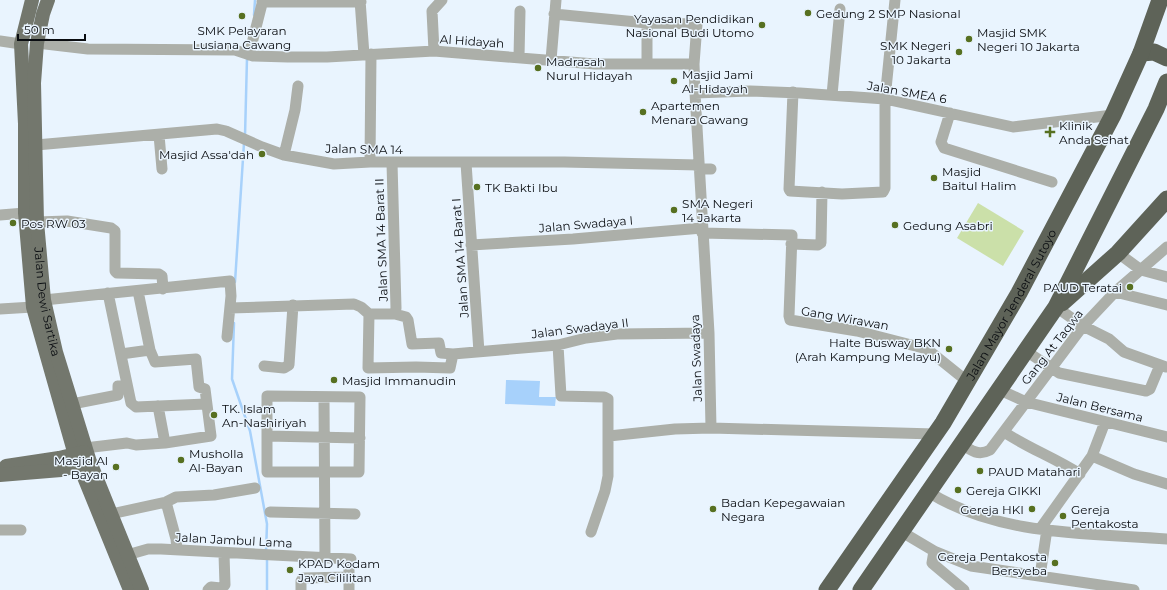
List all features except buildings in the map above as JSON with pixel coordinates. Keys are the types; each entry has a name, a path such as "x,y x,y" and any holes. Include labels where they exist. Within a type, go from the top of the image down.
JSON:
{"highway":[{"name":"Jalan Mayor Jenderal Sutoyo","path":"827,590 935,434 968,382 1019,293 1113,115 1141,53 1160,0"},
{"path":"1141,53 1154,52 1167,58"},
{"path":"861,590 930,493 1056,307 1156,109 1167,82"},
{"path":"1156,109 1167,95"},
{"path":"1056,307 1118,254 1167,199"}],"main road":[{"name":"Jalan Dewi Sartika","path":"32,0 21,44 24,110 25,213 39,304 83,456 122,556 142,590"},
{"name":"Jalan Dewi Sartika","path":"48,0 43,14 37,43 34,83 39,304 72,404 83,456 111,514 130,590"},
{"path":"0,467 83,456"},
{"path":"0,475 61,470 83,456"}],"street":[{"path":"434,50 432,11 442,0"},
{"path":"551,60 556,0"},
{"path":"793,92 790,191 842,194 883,192 885,188 885,99 895,0"},
{"path":"245,53 263,1 360,1 367,54 370,162"},
{"path":"832,95 840,9"},
{"path":"520,11 520,57"},
{"path":"554,14 647,23 647,64"},
{"name":"Jalan Swadaya","path":"647,23 696,23 697,26 694,64 695,93 709,333 711,428"},
{"path":"0,41 21,44"},
{"name":"Al Hidayah","path":"37,43 88,49 245,53 288,57 434,50 595,64 694,64"},
{"path":"284,155 295,110 298,86"},
{"name":"Jalan SMEA 6","path":"695,93 750,91 793,92 885,99 1013,128 1113,115"},
{"path":"950,113 941,142 944,148 1052,182"},
{"name":"Jalan SMA 14","path":"36,145 217,129 284,155 334,164 370,162 564,162 699,167 711,169"},
{"path":"159,134 162,169"},
{"name":"Jalan SMA 14 Barat II","path":"233,308 354,304 361,307 369,314 395,314 395,216 392,163"},
{"name":"Jalan SMA 14 Barat I","path":"466,163 479,352"},
{"name":"Jalan Swadaya I","path":"472,245 702,230 791,240 818,245 820,243 822,192"},
{"path":"0,216 25,213"},
{"path":"37,222 67,221 111,228 115,230 115,272 159,274 162,276 163,289"},
{"name":"Gang Wirawan","path":"791,240 790,320 857,331 927,349 968,382"},
{"name":"Gang At Taqwa","path":"962,444 974,452 986,452 1004,432 1083,326 1115,292 1167,247"},
{"path":"1118,254 1141,270 1167,277"},
{"path":"0,309 108,293 163,289 230,281 233,308 227,337"},
{"path":"83,456 127,443 136,445 165,443 211,437 205,389 199,387 196,359 156,362 150,350 138,291"},
{"path":"1115,292 1167,305"},
{"path":"108,293 131,403 136,407 206,404"},
{"path":"264,366 284,368 289,365 293,305"},
{"path":"1026,351 1059,373 1146,391 1150,389 1164,366 1129,355 1109,339 1083,326 1056,307"},
{"name":"Jalan SMA 14 Barat II","path":"369,314 368,368 450,368 452,354"},
{"path":"395,314 406,317 408,320 412,344 439,342 441,353 452,354 479,352"},
{"name":"Jalan Swadaya II","path":"479,352 558,345 586,338 617,334 709,333"},
{"path":"558,345 560,396 606,397 609,436 608,476 605,492 591,532"},
{"path":"121,354 150,350"},
{"path":"72,404 118,395 118,386 127,385"},
{"name":"Jalan Bersama","path":"1000,390 1026,402 1167,437"},
{"path":"267,396 360,397 359,472 267,472 267,436 267,396"},
{"path":"324,397 325,557"},
{"path":"158,406 165,443"},
{"path":"1040,576 1044,529 1092,456 1105,422"},
{"path":"609,436 711,428 935,434"},
{"path":"1004,432 1026,446 1062,462 1080,474"},
{"path":"267,436 360,438"},
{"path":"1092,456 1134,474 1167,484"},
{"path":"111,514 166,502 176,497 214,495 255,488"},
{"path":"930,493 946,503 974,516 1044,529 1167,539"},
{"path":"166,502 176,539 177,550"},
{"path":"270,512 355,514"},
{"path":"0,530 21,530"},
{"path":"902,532 934,551 971,566 1134,590"},
{"name":"Jalan Jambul Lama","path":"122,556 148,549 224,554 351,559 349,577"},
{"path":"934,551 932,563 964,590"},
{"path":"208,590 211,587 221,588 225,585 224,554"},
{"path":"301,590 301,581 303,578 349,577 349,590"}],"green space":[{"path":"978,203 1024,231 1003,266 957,238"}],"water":[{"path":"506,380 540,381 539,397 556,397 555,406 505,404"}],"waterway":[{"path":"254,15 255,0"},
{"path":"245,136 247,58"},
{"path":"235,282 244,143"},
{"path":"234,323 232,379 250,431 267,524 266,552"},
{"path":"267,559 267,590"}],"place":[{"name":"Gedung 2 SMP Nasional","path":"808,13"},
{"name":"SMK Pelayaran Lusiana Cawang","path":"242,16"},
{"name":"Yayasan Pendidikan Nasional Budi Utomo","path":"762,25"},
{"name":"Masjid SMK Negeri 10 Jakarta","path":"969,39"},
{"name":"SMK Negeri 10 Jakarta","path":"959,52"},
{"name":"Madrasah Nurul Hidayah","path":"538,68"},
{"name":"Masjid Jami Al-Hidayah","path":"674,81"},
{"name":"Apartemen Menara Cawang","path":"643,112"},
{"name":"Klinik Anda Sehat","path":"1050,132"},
{"name":"Masjid Assa'dah","path":"262,154"},
{"name":"Masjid Baitul Halim","path":"934,178"},
{"name":"TK Bakti Ibu","path":"477,187"},
{"name":"SMA Negeri 14 Jakarta","path":"674,210"},
{"name":"Pos RW 03","path":"13,223"},
{"name":"Gedung Asabri","path":"895,225"},
{"name":"PAUD Teratai","path":"1130,287"},
{"name":"Halte Busway BKN (Arah Kampung Melayu)","path":"949,349"},
{"name":"Masjid Immanudin","path":"334,380"},
{"name":"TK. Islam An-Nashiriyah","path":"214,415"},
{"name":"Musholla Al-Bayan","path":"181,460"},
{"name":"Masjid Al - Bayan","path":"116,467"},
{"name":"PAUD Matahari","path":"980,471"},
{"name":"Gereja GIKKI","path":"958,490"},
{"name":"Badan Kepegawaian Negara","path":"713,509"},
{"name":"Gereja HKI","path":"1032,509"},
{"name":"Gereja Pentakosta","path":"1063,516"},
{"name":"Gereja Pentakosta Bersyeba","path":"1055,563"},
{"name":"KPAD Kodam Jaya Cililitan","path":"290,570"}]}
